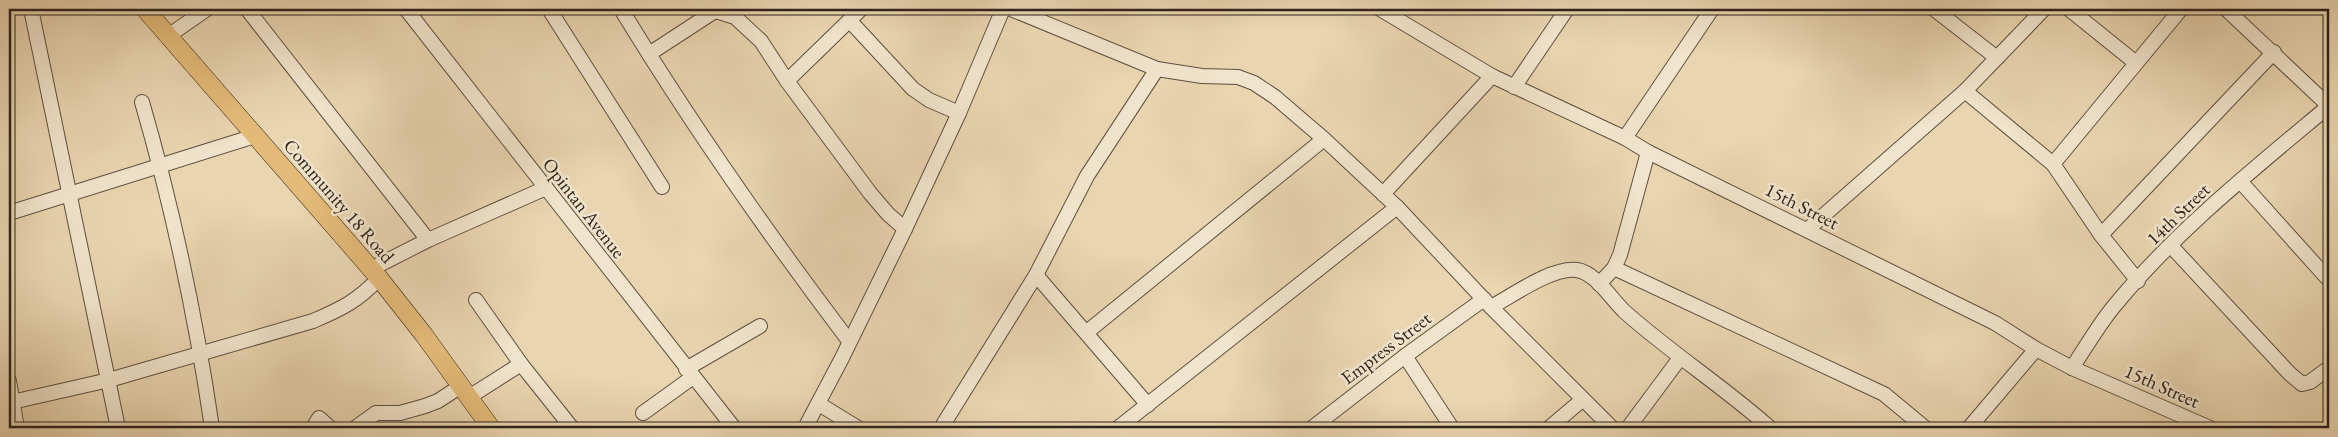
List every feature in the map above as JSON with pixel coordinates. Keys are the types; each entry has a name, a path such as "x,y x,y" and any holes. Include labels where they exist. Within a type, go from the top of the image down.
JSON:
{"main road":[{"name":"Community 18 Road","path":"145,9 375,274 491,428"}],"street":[{"path":"31,9 118,428"},
{"path":"168,36 207,9"},
{"path":"247,9 428,240"},
{"name":"Opintan Avenue","path":"406,9 734,428"},
{"path":"549,9 662,187"},
{"path":"621,9 649,54 784,255 849,341"},
{"path":"787,81 861,9"},
{"path":"805,428 819,404 905,229 959,113 1003,9"},
{"path":"1012,9 1157,69 1202,76 1238,77 1254,83 1275,97 1324,139 1397,207 1487,303 1612,428"},
{"name":"15th Street","path":"1380,9 1492,76 1625,138 1648,152 1995,323 2036,349 2072,368 2210,428"},
{"path":"1514,87 1567,9"},
{"path":"1625,138 1712,9"},
{"path":"1934,9 1997,58"},
{"path":"1808,230 1965,91 2044,9"},
{"path":"2068,9 2136,63"},
{"path":"2053,164 2181,9"},
{"path":"2226,9 2274,52 2329,106"},
{"path":"649,54 717,10 728,14 746,25 761,41 787,81 870,193 888,214 905,229"},
{"path":"850,21 913,89 929,100 959,113"},
{"path":"2102,235 2274,52"},
{"path":"941,428 1036,275 1079,190 1157,69"},
{"path":"1383,194 1492,76"},
{"path":"1965,91 2053,164 2102,235 2138,281"},
{"path":"142,102 160,167 201,354 212,428"},
{"name":"14th Street","path":"2072,368 2115,305 2171,246 2240,181 2329,106"},
{"path":"9,212 160,167 255,136"},
{"path":"1087,332 1324,139"},
{"path":"1599,284 1614,268 1648,152"},
{"path":"2240,181 2326,270"},
{"path":"12,402 108,380 312,321 345,307 363,295 375,274 428,240 546,188"},
{"path":"1118,428 1397,207"},
{"path":"2171,246 2290,374 2302,384 2310,382 2329,368"},
{"path":"1614,268 1884,394 1925,428"},
{"name":"Empress Street","path":"1312,428 1405,356 1487,303 1558,272 1579,270 1599,284 1624,311 1680,358 1740,402 1770,428"},
{"path":"1036,275 1148,405"},
{"path":"476,300 521,364 572,428"},
{"path":"643,414 690,373 760,326"},
{"path":"1969,428 2036,349"},
{"path":"1405,356 1452,428"},
{"path":"1628,428 1680,358"},
{"path":"355,428 376,413 400,413 425,406 465,392 521,364"},
{"path":"9,381 17,428"},
{"path":"1549,428 1582,400"},
{"path":"819,404 858,428"},
{"path":"313,428 319,418 330,428"}]}
